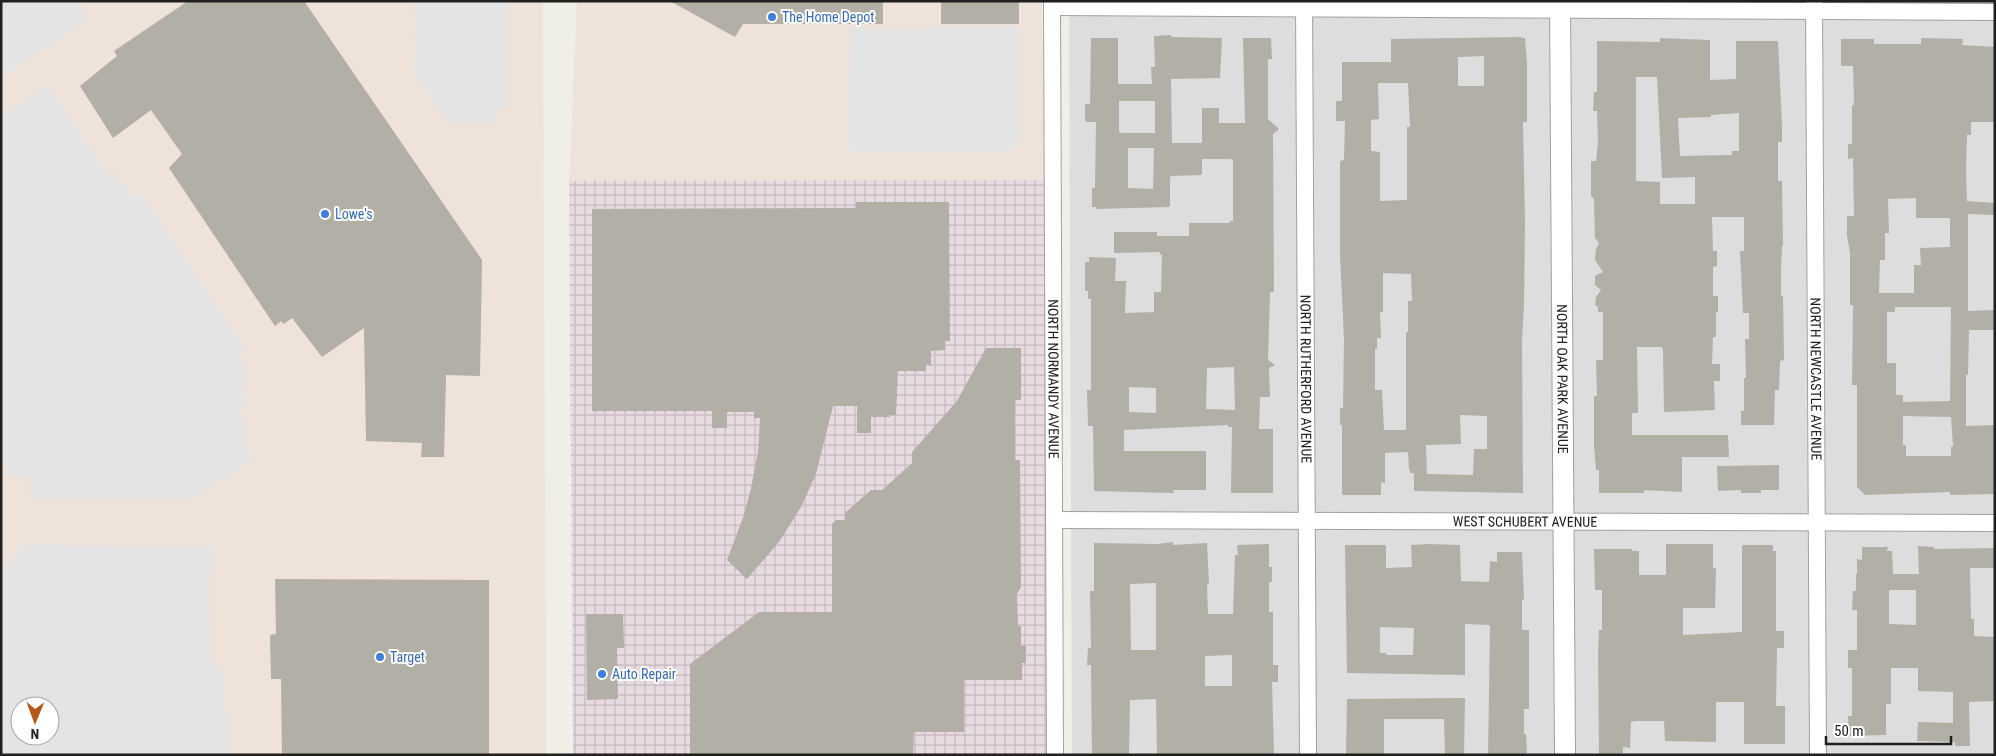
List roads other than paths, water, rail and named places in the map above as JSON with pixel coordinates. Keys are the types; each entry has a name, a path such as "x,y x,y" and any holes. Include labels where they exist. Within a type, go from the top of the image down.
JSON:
{"street":[{"path":"1052,4 1814,6 1995,12"},
{"name":"NORTH NORMANDY AVENUE","path":"1052,4 1055,755"},
{"name":"NORTH RUTHERFORD AVENUE","path":"1304,5 1308,755"},
{"name":"NORTH OAK PARK AVENUE","path":"1560,5 1565,755"},
{"name":"NORTH NEWCASTLE AVENUE","path":"1814,6 1818,755"},
{"name":"WEST SCHUBERT AVENUE","path":"1055,520 1995,523"}],"place":[{"name":"The Home Depot","path":"772,17"},
{"name":"Lowe's","path":"325,214"},
{"name":"Target","path":"380,657"},
{"name":"Auto Repair","path":"602,674"}]}
